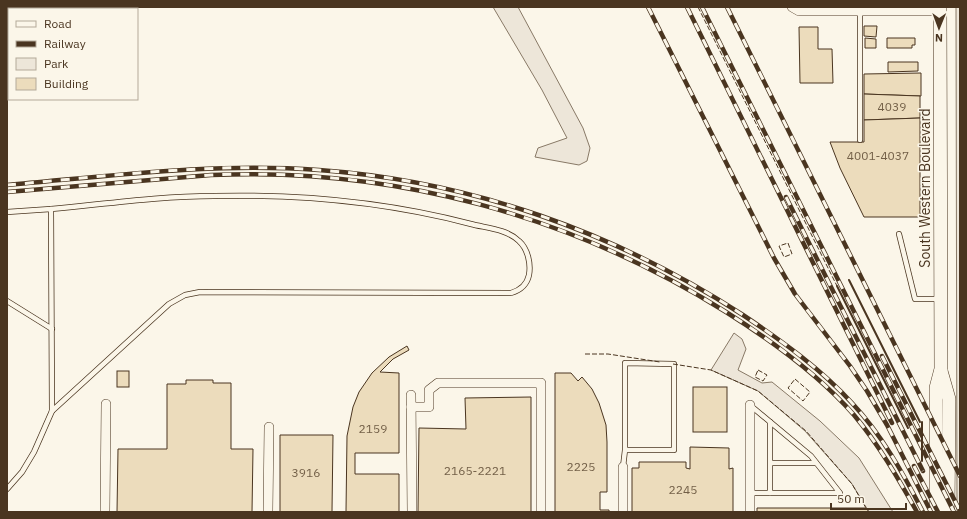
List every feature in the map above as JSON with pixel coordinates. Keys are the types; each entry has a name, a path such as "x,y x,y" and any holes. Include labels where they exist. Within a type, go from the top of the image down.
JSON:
{"street":[{"path":"792,7 799,11 940,9"},
{"name":"South Western Boulevard","path":"936,512 936,388 941,369 940,9"},
{"name":"South Western Boulevard","path":"941,369 949,399 948,512"},
{"path":"411,408 429,408 429,390 438,383 541,383 541,512"},
{"path":"411,395 412,512"},
{"path":"105,512 106,404"},
{"path":"750,405 750,512"},
{"path":"268,427 268,512"},
{"path":"623,467 623,512"}],"lane":[{"path":"860,9 860,140"},
{"path":"7,212 173,197 243,195 379,204 406,208 458,220 512,236 523,246 528,258 529,270 527,282 523,287 511,293 200,292 185,295 177,298 157,314 52,410"},
{"path":"7,488 29,462 43,434 52,410 51,209"},
{"path":"900,234 916,299 941,299"},
{"path":"7,301 52,329"},
{"path":"623,467 625,450 625,363 674,364 674,450 625,450"},
{"path":"750,405 811,456 840,493 750,493"},
{"path":"770,422 770,493"},
{"path":"771,462 816,463"}],"green space":[{"path":"493,7 518,7 583,128 590,148 587,161 579,165 535,157 538,148 567,138 542,90"},
{"path":"956,7 960,7 960,512 957,512"},
{"path":"734,333 742,339 746,349 738,370 762,383 772,382 820,421 859,458 893,512 869,512 852,484 805,431 758,391 711,370"}],"building":[{"path":"864,26 877,26 876,37 864,36"},
{"path":"799,27 818,27 818,49 832,49 833,83 800,83"},
{"path":"865,38 876,39 876,48 865,48"},
{"path":"887,38 915,38 915,45 912,45 912,48 887,48"},
{"path":"888,62 918,62 918,71 888,72"},
{"path":"921,73 921,96 864,94 864,74"},
{"path":"864,94 920,96 920,118 864,120"},
{"path":"920,118 920,217 864,217 840,168 830,142 864,142 864,120"},
{"path":"407,346 409,350 393,359 380,372 399,373 399,453 355,453 355,474 399,474 399,512 346,512 347,436 353,407 359,392 372,373 389,357"},
{"path":"117,371 129,371 129,387 117,387"},
{"path":"555,373 571,373 578,381 582,377 592,389 599,403 606,425 607,442 607,492 600,492 600,510 609,510 609,512 555,512"},
{"path":"186,380 213,380 213,383 231,383 231,449 253,449 252,512 117,512 118,449 167,449 167,384 186,384"},
{"path":"693,387 727,387 727,432 693,432"},
{"path":"531,397 531,512 418,512 419,428 466,429 465,398"},
{"path":"280,435 333,435 332,512 280,512"},
{"path":"690,447 729,448 729,469 733,468 733,512 632,512 632,468 639,468 639,462 686,462 686,468 690,469"},
{"path":"757,508 866,508 869,512 757,512"}],"railway":[{"path":"648,7 774,258 795,294 850,366 867,391 887,425 931,512"},
{"path":"687,7 892,423"},
{"path":"702,7 954,512"},
{"path":"727,7 960,476"},
{"path":"7,185 124,174 202,169 280,168 319,170 376,176 431,186 486,199 540,216 593,236 644,259 694,285 743,315 800,356 840,391 863,415 900,469 923,512"},
{"path":"7,192 211,175 279,175 346,179 413,189 479,204 543,224 606,249 667,278 726,312 794,359 840,400 863,426 880,450 917,512"},
{"path":"786,197 923,471"},
{"path":"882,356 960,511"},
{"path":"914,466 938,512"}],"fence":[{"path":"698,7 837,286"},
{"path":"788,243 792,254 784,257 779,246 788,243"},
{"path":"585,354 608,354 660,362"},
{"path":"673,364 711,370 758,391 806,431 852,484 866,508"},
{"path":"758,370 767,375 763,381 755,377 758,370"},
{"path":"795,379 810,392 803,401 788,388 795,379"}],"wall":[{"path":"849,280 920,422"},
{"path":"837,286 908,428"},
{"path":"922,422 922,461"}]}
